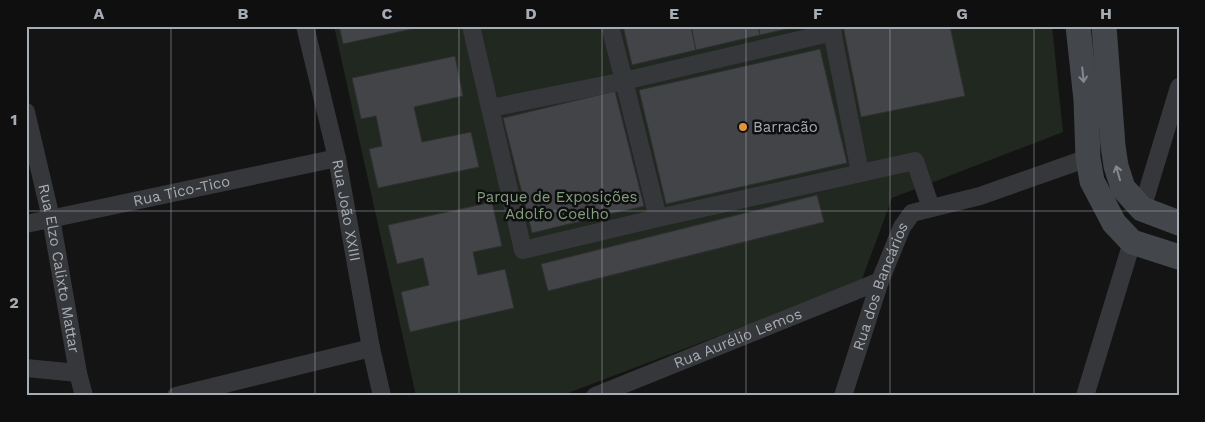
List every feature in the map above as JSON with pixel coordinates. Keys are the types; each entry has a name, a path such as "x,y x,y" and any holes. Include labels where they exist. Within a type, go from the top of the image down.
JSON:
{"main road":[{"path":"1078,26 1086,100 1088,158 1092,181 1114,223 1132,242 1179,257"},
{"path":"1104,26 1116,166 1123,188 1142,209 1179,223"}],"street":[{"name":"Rua João XXIII","path":"306,26 337,158 371,348 382,396"},
{"path":"471,26 524,250 915,161 931,208"},
{"path":"610,26 658,218"},
{"path":"490,108 624,81 832,29 860,172"},
{"path":"1142,209 1179,87"},
{"name":"Rua Elzo Calixto Mattar","path":"26,112 51,218 78,373 84,396"},
{"name":"Rua Tico-Tico","path":"26,224 337,158"},
{"name":"Rua dos Bancários","path":"843,396 880,281 902,226 912,213 980,196 1088,158"},
{"path":"1085,396 1132,242"},
{"name":"Rua Aurélio Lemos","path":"595,396 880,281"},
{"path":"176,396 371,348"},
{"path":"26,368 78,373"}],"green space":[{"name":"Parque de Exposições Adolfo Coelho","path":"334,26 1052,26 1063,132 892,198 861,282 560,396 416,396"}],"building":[{"path":"339,26 426,26 343,44"},
{"path":"623,26 691,26 696,50 632,65"},
{"path":"691,26 758,26 760,35 696,50"},
{"path":"758,26 800,26 760,35"},
{"name":"Barracão","path":"843,26 950,26 965,96 861,117"},
{"name":"Barracão","path":"820,49 847,163 666,204 639,90"},
{"path":"455,56 463,96 414,107 422,142 471,132 479,167 378,188 369,149 382,146 376,116 361,119 352,78"},
{"path":"615,91 644,206 532,233 503,118"},
{"path":"817,195 824,222 548,291 541,264"},
{"path":"492,202 502,246 473,252 478,275 505,269 514,308 410,332 401,292 429,285 423,258 397,264 388,225"}],"place":[{"name":"Barracão","path":"743,127"}]}
